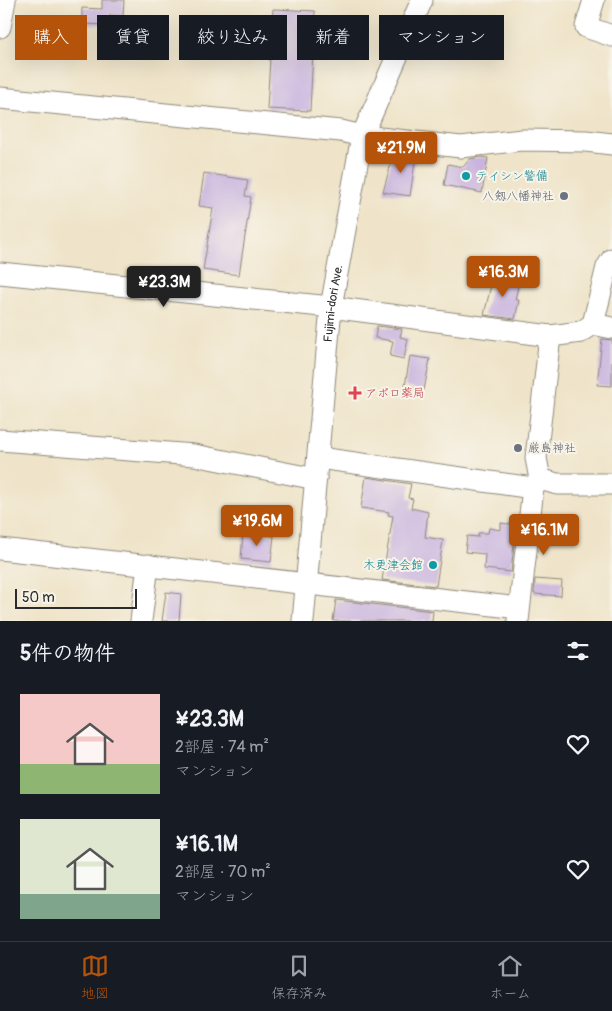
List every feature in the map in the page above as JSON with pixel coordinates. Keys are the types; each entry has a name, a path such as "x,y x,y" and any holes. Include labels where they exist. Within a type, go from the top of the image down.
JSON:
{"street":[{"path":"0,27 5,0"},
{"name":"Fujimi-dori Ave.","path":"303,621 332,307 362,136 422,0"},
{"path":"594,0 586,27 612,36"},
{"path":"0,98 341,132 461,147 522,140 586,140 612,144"},
{"path":"0,273 332,307 550,336 581,332 602,326 608,267 612,259"},
{"path":"0,549 307,582 519,614 537,483 536,458 550,336"},
{"path":"0,440 194,455 316,479"},
{"path":"319,458 537,483 612,484"},
{"path":"141,621 148,565"}],"building":[{"path":"102,0 124,0 123,15 97,15 97,25 87,24 87,15 82,15 82,8 102,9"},
{"path":"273,9 315,11 315,15 297,15 297,60 313,60 310,111 267,109 270,60 287,60 287,15 273,15"},
{"path":"394,152 416,155 410,196 383,192"},
{"name":"テイシン警備","path":"488,158 482,193 444,185 448,164 463,167 470,159"},
{"path":"204,173 248,180 245,196 251,197 239,275 203,270 213,208 199,206"},
{"path":"506,274 520,277 515,300 519,300 515,319 484,315 493,277 505,280"},
{"path":"377,326 402,329 400,337 408,339 404,359 390,356 393,341 375,338"},
{"path":"602,339 612,340 612,386 597,385"},
{"path":"410,356 430,359 424,390 405,386"},
{"path":"366,477 411,484 408,498 413,499 411,508 428,512 425,537 443,540 436,586 382,580 393,516 388,515 389,512 361,508"},
{"path":"501,523 516,525 511,572 484,569 485,554 465,552 467,536 478,537 478,533 488,533 489,528 501,530"},
{"path":"243,533 274,536 271,562 241,559"},
{"path":"535,579 562,581 561,596 534,594"},
{"path":"166,592 181,594 179,621 162,621"},
{"path":"336,600 433,611 432,621 333,621"}],"place":[{"name":"テイシン警備","path":"466,176"},
{"name":"八剱八幡神社","path":"564,196"},
{"name":"アポロ薬局","path":"355,393"},
{"name":"厳島神社","path":"518,448"},
{"name":"木更津会館","path":"433,565"}]}
